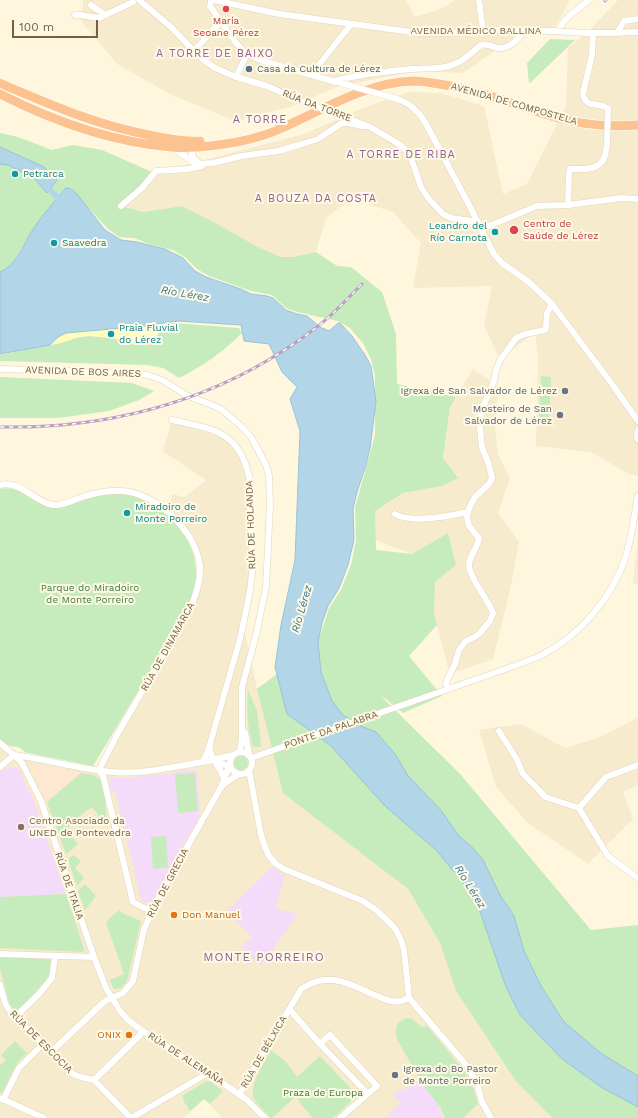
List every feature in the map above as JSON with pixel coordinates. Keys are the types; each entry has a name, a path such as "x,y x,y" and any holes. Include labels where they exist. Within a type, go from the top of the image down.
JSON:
{"highway":[{"name":"AVENIDA DE COMPOSTELA","path":"0,94 49,116 87,130 129,142 173,148 235,143 281,129 354,95 382,85 396,82 415,81 471,90 562,119 590,124 638,125"},
{"name":"AVENIDA DE COMPOSTELA","path":"0,83 89,120 131,132 173,140 204,140 233,137 301,119"}],"street":[{"path":"217,0 210,6 239,47 247,54 263,61 400,100 422,116 497,259 530,283 552,304 638,421"},
{"name":"AVENIDA MÉDICO BALLINA","path":"217,0 279,14 419,32 638,32"},
{"path":"479,0 483,31"},
{"path":"556,31 565,20 589,0"},
{"path":"75,15 96,18 136,1"},
{"name":"RÚA DA TORRE","path":"136,1 149,8 171,27 194,51 215,68 236,77 267,86 306,103 342,116 366,126 394,141 404,148 411,159 421,187 428,198 443,214 451,218 478,222"},
{"path":"91,4 105,15"},
{"path":"617,33 624,22 638,19"},
{"path":"194,51 221,21"},
{"path":"311,75 352,24"},
{"path":"333,81 412,69 440,68 463,60 484,44 501,48 511,45 520,38 523,31"},
{"path":"568,205 570,168 584,169 596,166 604,160 607,144 608,109 605,106 588,103 584,98 583,93 592,55 590,33"},
{"path":"236,77 247,54"},
{"path":"173,148 194,163 205,164 242,156 278,151 318,139 342,123 366,126"},
{"path":"193,147 192,156 196,161 205,164"},
{"path":"121,206 142,188 156,171 202,167 205,164"},
{"path":"482,229 536,206 568,205 617,198 638,199"},
{"path":"448,689 446,684 447,680 455,664 459,650 466,641 475,638 480,633 494,614 479,589 469,568 470,560 475,551 479,538 469,526 468,512 475,497 489,484 492,478 488,462 482,448 481,412 502,356 516,338 524,334 545,330 547,313 552,304"},
{"name":"AVENIDA DE BOS AIRES","path":"0,369 132,373 148,375 162,380 188,396 222,409 251,437 266,465 269,476 270,505 268,557 266,587 256,635 242,687 242,738 236,753"},
{"name":"RÚA DE HOLANDA","path":"172,420 223,434 239,451 246,464 249,476 252,556 251,585 240,639 210,744 203,762"},
{"path":"638,430 638,440"},
{"name":"RÚA DE DINAMARCA","path":"0,484 11,484 20,487 53,505 60,505 98,492 132,492 146,497 160,505 179,521 198,554 200,567 199,580 191,607 117,735 99,770"},
{"name":"PONTE DA PALABRA","path":"250,757 517,665 540,656 571,636 586,622 600,605 619,573 626,555 638,496"},
{"path":"395,514 407,518 421,519 439,518 468,512"},
{"name":"AVENIDA DE BOS AIRES","path":"242,708 250,757"},
{"path":"499,731 516,758 522,774 545,797 579,808 608,856 638,878"},
{"path":"0,744 14,755 113,772 142,772 214,760 236,753 246,753 250,757 252,764 249,770 244,774 234,772 230,766 230,760 236,753"},
{"path":"210,744 212,751 222,758"},
{"name":"RÚA DE HOLANDA","path":"210,744 210,751 224,779"},
{"path":"0,767 14,755"},
{"name":"RÚA DE ITALIA","path":"14,755 22,763 41,801 94,957 111,998"},
{"path":"214,760 230,766"},
{"path":"579,808 606,777 638,765"},
{"name":"RÚA DE GRECIA","path":"51,1052 105,1001 123,993 133,981 144,929 160,895 221,788 230,766"},
{"path":"99,770 103,776 133,902 153,911"},
{"path":"249,770 261,835 270,856 276,864 284,869 363,901 376,910 396,930 404,950 409,998 467,1066 477,1084 482,1102 491,1118"},
{"name":"RÚA DE GRECIA","path":"221,788 228,781 240,774"},
{"path":"0,954 94,957"},
{"path":"15,1017 38,995 52,978 55,956"},
{"name":"RÚA DE BÉLXICA","path":"239,1095 301,989 309,984 320,980 340,980 389,1001 400,1001 409,998"},
{"name":"RÚA DE ESCOCIA","path":"0,985 5,1003 15,1017 70,1072 75,1075 94,1080"},
{"name":"RÚA DE ALEMAÑA","path":"111,998 128,1020 247,1100 265,1118"},
{"name":"RÚA DE BÉLXICA","path":"289,1009 368,1094"},
{"path":"142,1030 140,1035 94,1080 131,1118 208,1073"},
{"path":"320,1044 330,1035 377,1086 340,1118"},
{"path":"43,1044 19,1068 1,1100 44,1118"}],"shaded area":[{"path":"83,0 406,0 415,17 441,9 455,0 570,0 553,31 523,31 463,73 414,71 337,87 291,107 251,116 237,122 172,95 117,64 81,21"},
{"path":"618,0 638,0 638,476 629,474 591,452 536,446 538,358 535,332 500,360 484,325 492,286 413,288 421,243 393,212 351,199 326,218 316,252 292,257 281,257 258,247 182,206 144,212 121,206 154,173 304,134 358,110 408,92 441,93 484,106 503,194 527,184 566,106 568,48 587,33"},
{"path":"473,369 500,388 494,419 498,454 510,478 498,513 519,542 509,595 493,659 450,674 434,614 435,582 448,533 412,554 370,538 375,511 403,493 442,486 457,478 443,459 450,407"},
{"path":"172,420 223,434 239,451 249,476 252,573 243,624 257,689 283,792 408,889 440,943 456,991 515,1080 552,1118 222,1118 204,1099 184,1118 0,1118 0,743 13,753 99,770 183,623 199,580 198,554 169,513 172,494 185,497 206,480 163,451"},
{"path":"638,538 638,585 633,583"},
{"path":"638,718 638,785 623,792 633,819 588,864 528,823 496,787 479,730 521,724 565,748 598,738"},
{"path":"39,765 81,773 47,802 33,771"},
{"name":"Centro Asociado da UNED de Pontevedra","path":"10,767 18,768 34,801 66,894 0,897 0,772"},
{"path":"185,770 197,771 200,816 151,902 148,904 141,900 115,791 111,792 109,782 110,777 135,777 169,774"},
{"path":"272,867 285,875 275,909 298,914 261,966 241,947 252,937 227,911"},
{"path":"420,1083 436,1101 443,1118 385,1118 400,1103 392,1093"}],"green space":[{"path":"550,39 575,40 529,83 527,63"},
{"path":"0,133 18,137 52,150 73,145 102,150 154,173 121,206 144,212 182,206 258,247 281,257 292,257 316,252 337,266 351,267 382,292 396,334 397,384 456,397 450,407 443,458 458,478 442,486 403,493 375,511 376,550 412,554 448,533 456,565 435,582 434,614 437,625 409,656 442,696 403,713 381,696 461,775 591,930 638,925 638,1118 552,1118 515,1080 456,991 440,943 408,889 283,793 257,689 318,643 329,608 341,590 351,565 356,541 355,508 375,435 375,376 371,359 363,343 350,328 338,321 297,312 286,308 272,295 251,291 209,276 197,269 186,258 173,250 149,244 134,238 119,237 107,228 71,189 66,189 31,232 13,263 5,270 0,272"},
{"path":"174,323 239,328 242,333 212,358 179,378 163,368 148,365 0,361 0,355 88,336 116,339 129,344 158,335 162,325"},
{"path":"541,376 551,377 549,420 539,419"},
{"path":"0,377 132,383 154,391 139,400 109,411 58,418 0,418"},
{"name":"Parque do Miradoiro de Monte Porreiro","path":"8,488 20,491 48,507 60,508 97,496 131,494 157,506 169,515 188,540 194,556 197,579 187,610 93,766 24,752 21,748 7,745 0,739 0,489"},
{"path":"248,690 257,711 261,747 255,747 252,744 247,707"},
{"path":"241,756 246,758 248,763 246,768 241,770 236,768 234,763 236,758"},
{"path":"81,773 94,775 101,780 108,827 92,807 82,814 66,830 78,844 66,854 47,802"},
{"path":"195,773 198,811 178,813 175,774"},
{"path":"166,836 168,867 153,869 151,837"},
{"path":"74,855 81,861 75,868 84,878 77,886 68,859"},
{"path":"85,884 96,896 85,910 78,891"},
{"path":"66,894 84,949 83,952 0,948 0,897"},
{"path":"119,910 122,913 141,921 127,981 121,988 114,989 110,980 124,974 106,922"},
{"path":"0,958 51,959 50,971 45,982 16,1012 10,1005 0,969"},
{"path":"408,1018 412,1019 422,1027 427,1026 465,1072 473,1088 478,1104 463,1118 445,1118 440,1107 423,1085 397,1039 396,1028 398,1023"},
{"path":"15,1041 27,1053 17,1063 2,1093 0,1092 0,1065 6,1060 1,1055"},
{"name":"Praza de Europa","path":"271,1050 286,1062 297,1077 320,1056 357,1095 333,1118 313,1118 296,1096 271,1118 255,1101 253,1088 258,1074"},
{"path":"207,1081 211,1082 223,1091 210,1104 204,1099 190,1111 183,1100 183,1095"}],"sand":[{"name":"Praia Fluvial do Lérez","path":"163,323 156,337 147,343 138,345 117,339 89,336 79,337 50,345 58,337 66,333"}],"water":[{"path":"0,147 44,167 57,180 47,193 34,178 8,165 0,164"},
{"name":"Río Lérez","path":"66,188 71,189 77,194 105,230 121,240 137,242 165,249 183,258 195,271 206,277 251,294 273,298 286,310 307,316 320,327 329,331 340,323 352,336 365,355 371,366 376,402 370,448 353,509 354,540 348,565 339,588 328,606 322,623 318,643 321,672 332,701 343,715 363,727 376,732 396,755 408,776 440,809 459,836 474,849 483,860 500,895 514,916 524,951 541,986 564,1022 602,1054 638,1076 638,1107 601,1087 562,1059 520,1015 506,987 475,897 436,850 385,806 330,745 287,714 275,667 281,625 295,560 300,431 290,399 297,387 282,372 269,344 244,341 241,325 178,321 145,326 66,333 58,337 50,345 0,354 0,272 6,269 16,259 30,234"}],"waterway":[{"path":"45,185 58,198 60,206"}],"railway":[{"path":"0,427 38,427 75,424 149,410 185,399 220,385 253,369 303,338 330,316 362,284"}],"place":[{"name":"María Seoane Pérez","path":"226,9"},
{"name":"Casa da Cultura de Lérez","path":"249,69"},
{"name":"Petrarca","path":"15,174"},
{"name":"Centro de Saúde de Lérez","path":"514,230"},
{"name":"Leandro del Río Carnota","path":"495,232"},
{"name":"Saavedra","path":"54,243"},
{"name":"Praia Fluvial do Lérez","path":"111,334"},
{"name":"Igrexa de San Salvador de Lérez","path":"565,391"},
{"name":"Mosteiro de San Salvador de Lérez","path":"560,415"},
{"name":"Miradoiro de Monte Porreiro","path":"127,513"},
{"name":"Centro Asociado da UNED de Pontevedra","path":"21,827"},
{"name":"Don Manuel","path":"174,915"},
{"name":"ONIX","path":"129,1035"},
{"name":"Igrexa do Bo Pastor de Monte Porreiro","path":"395,1075"}],"district":[{"name":"A TORRE DE BAIXO","path":"215,54"},
{"name":"A TORRE","path":"260,120"},
{"name":"A TORRE DE RIBA","path":"401,155"},
{"name":"A BOUZA DA COSTA","path":"316,199"},
{"name":"MONTE PORREIRO","path":"264,957"}]}
